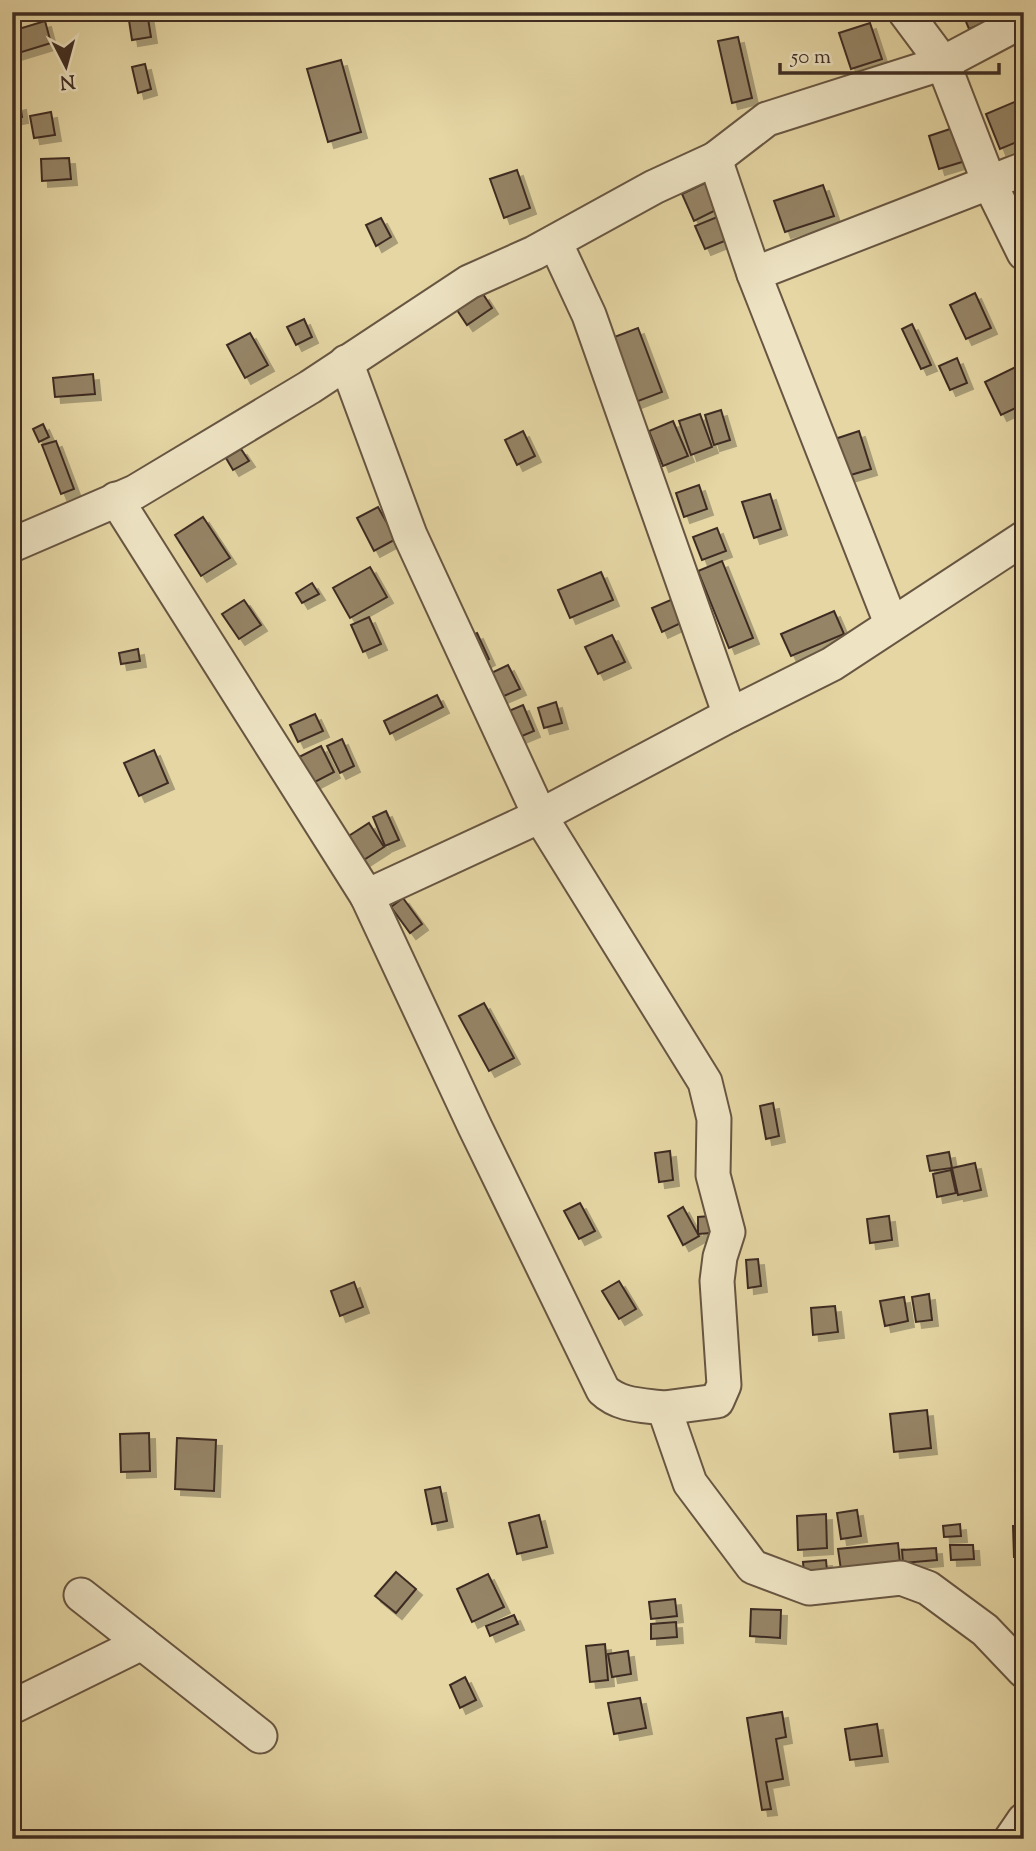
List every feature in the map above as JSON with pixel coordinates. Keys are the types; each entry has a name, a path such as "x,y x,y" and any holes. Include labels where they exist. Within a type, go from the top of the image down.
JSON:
{"street":[{"path":"905,12 943,63 989,182 1024,253"},
{"path":"12,545 135,492 310,387 469,282 555,242 654,187 715,159 767,119 943,63 1024,20"},
{"path":"715,159 754,274 891,623"},
{"path":"754,274 1024,169"},
{"path":"555,242 589,315 730,715"},
{"path":"116,499 367,896 475,1127 603,1390 613,1399 625,1403 664,1408 717,1401 724,1385 717,1281 720,1257 729,1232 713,1175 714,1119 705,1082 540,816 410,536 346,362"},
{"path":"367,896 540,816 832,664 1024,538"},
{"path":"664,1408 690,1483 753,1567 809,1588 901,1578 928,1588 985,1630 1024,1671"},
{"path":"81,1595 260,1736"},
{"path":"12,1707 142,1643"},
{"path":"1012,1839 1024,1820"}],"building":[{"path":"147,12 151,37 132,40 128,14"},
{"path":"962,12 988,12 991,20 969,29"},
{"path":"45,21 51,43 12,55 12,31"},
{"path":"870,23 882,59 851,69 839,33"},
{"path":"738,37 752,98 732,103 718,41"},
{"path":"341,60 361,132 328,142 307,69"},
{"path":"145,64 151,89 138,93 132,67"},
{"path":"1024,98 1024,139 1000,149 986,114"},
{"path":"20,104 22,117 12,119 12,106"},
{"path":"51,112 55,135 34,138 30,116"},
{"path":"962,125 972,159 939,169 929,136"},
{"path":"69,158 71,179 42,181 41,159"},
{"path":"517,170 530,208 504,218 490,179"},
{"path":"707,182 720,208 694,221 682,194"},
{"path":"823,185 834,216 785,232 774,201"},
{"path":"722,215 732,238 705,249 695,226"},
{"path":"381,218 391,237 376,246 366,225"},
{"path":"975,293 991,328 966,339 950,305"},
{"path":"483,294 492,308 467,325 457,310"},
{"path":"304,319 312,337 296,345 287,327"},
{"path":"912,324 931,365 921,369 902,329"},
{"path":"638,328 662,392 633,403 609,339"},
{"path":"250,333 268,365 245,378 227,345"},
{"path":"957,358 967,383 950,390 939,366"},
{"path":"1020,365 1024,372 1024,404 1001,415 985,382"},
{"path":"93,374 95,394 55,397 53,378"},
{"path":"721,410 730,440 714,445 705,415"},
{"path":"700,414 712,447 691,455 679,421"},
{"path":"673,421 688,456 663,466 649,431"},
{"path":"43,424 49,437 39,442 33,429"},
{"path":"523,431 535,456 517,465 505,440"},
{"path":"859,431 871,469 844,477 832,440"},
{"path":"56,441 74,489 61,494 42,445"},
{"path":"241,449 249,461 233,470 226,458"},
{"path":"699,485 707,509 684,517 676,493"},
{"path":"770,494 781,529 754,538 742,502"},
{"path":"378,507 396,539 374,551 357,518"},
{"path":"203,517 230,558 201,576 175,535"},
{"path":"717,528 726,551 702,560 693,537"},
{"path":"722,561 753,638 729,648 698,571"},
{"path":"370,567 387,597 350,618 333,588"},
{"path":"601,572 613,600 570,618 558,590"},
{"path":"312,583 319,594 302,603 296,593"},
{"path":"673,599 683,622 662,632 652,608"},
{"path":"244,600 261,625 239,639 222,614"},
{"path":"834,611 844,634 791,656 781,634"},
{"path":"369,617 381,644 363,652 351,625"},
{"path":"477,633 489,659 480,664 468,637"},
{"path":"612,635 625,662 598,674 585,647"},
{"path":"138,649 140,661 121,664 119,653"},
{"path":"508,665 520,689 497,699 485,676"},
{"path":"437,695 443,707 390,734 384,721"},
{"path":"556,702 562,723 544,728 538,708"},
{"path":"523,705 534,731 515,739 504,713"},
{"path":"315,714 323,731 298,742 290,725"},
{"path":"342,739 354,766 340,773 327,746"},
{"path":"321,746 334,772 313,783 299,757"},
{"path":"154,750 168,783 139,796 124,763"},
{"path":"386,811 399,840 385,846 373,817"},
{"path":"369,823 384,847 359,863 344,839"},
{"path":"403,898 422,924 410,933 391,907"},
{"path":"484,1003 514,1058 489,1071 459,1016"},
{"path":"773,1103 779,1136 766,1139 760,1106"},
{"path":"670,1151 673,1180 659,1182 655,1153"},
{"path":"949,1152 952,1168 930,1171 927,1156"},
{"path":"975,1163 981,1190 958,1195 952,1168"},
{"path":"951,1170 956,1193 937,1197 933,1174"},
{"path":"580,1203 595,1231 579,1239 564,1211"},
{"path":"683,1207 699,1236 683,1245 668,1216"},
{"path":"710,1216 711,1233 698,1234 698,1217"},
{"path":"889,1216 892,1240 870,1243 867,1219"},
{"path":"758,1259 761,1286 748,1288 746,1260"},
{"path":"619,1281 636,1309 619,1319 602,1291"},
{"path":"354,1282 363,1307 340,1316 331,1291"},
{"path":"929,1294 932,1320 916,1322 912,1297"},
{"path":"904,1297 908,1321 885,1326 880,1301"},
{"path":"835,1306 838,1332 813,1335 811,1308"},
{"path":"927,1410 931,1448 894,1452 890,1414"},
{"path":"149,1433 150,1471 121,1472 120,1434"},
{"path":"1016,1435 1024,1435 1024,1475 1018,1475"},
{"path":"177,1438 216,1440 214,1491 175,1489"},
{"path":"440,1487 447,1521 432,1524 425,1490"},
{"path":"1015,1489 1024,1489 1024,1521 1015,1521"},
{"path":"857,1510 861,1536 841,1539 837,1513"},
{"path":"826,1514 827,1548 798,1550 797,1516"},
{"path":"539,1515 547,1547 517,1554 509,1523"},
{"path":"960,1524 961,1536 944,1537 943,1526"},
{"path":"1013,1526 1024,1526 1024,1556 1014,1557"},
{"path":"898,1543 900,1563 841,1570 838,1549"},
{"path":"950,1545 973,1545 974,1559 951,1560"},
{"path":"936,1548 937,1560 903,1563 902,1550"},
{"path":"826,1560 827,1571 804,1573 803,1562"},
{"path":"396,1572 416,1589 396,1613 375,1596"},
{"path":"488,1574 504,1607 472,1622 457,1589"},
{"path":"675,1599 677,1616 651,1619 649,1602"},
{"path":"751,1609 781,1610 780,1638 750,1636"},
{"path":"514,1615 518,1624 490,1636 486,1626"},
{"path":"676,1622 677,1637 651,1639 651,1624"},
{"path":"605,1644 608,1680 590,1682 586,1646"},
{"path":"628,1651 631,1674 612,1677 608,1654"},
{"path":"465,1677 476,1700 460,1708 450,1685"},
{"path":"640,1698 646,1728 614,1734 608,1703"},
{"path":"782,1712 786,1737 776,1739 783,1779 766,1782 771,1809 762,1810 747,1718"},
{"path":"877,1724 882,1756 850,1760 845,1729"}]}
